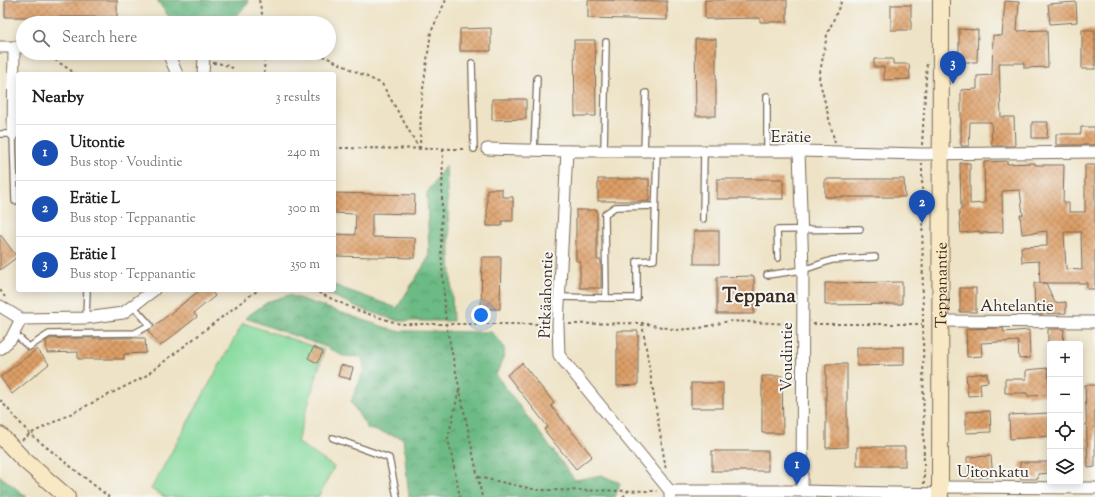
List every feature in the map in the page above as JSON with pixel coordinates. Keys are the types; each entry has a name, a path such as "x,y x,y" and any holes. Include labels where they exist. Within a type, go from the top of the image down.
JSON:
{"street":[{"name":"Teppanantie","path":"940,493 939,321 941,0"},
{"path":"0,47 16,47"},
{"path":"17,60 17,72"},
{"path":"171,60 176,72"},
{"path":"203,60 203,72"},
{"path":"13,134 16,82"},
{"name":"Erätie","path":"487,149 567,151 799,151 922,154 1095,152"},
{"name":"Pitkäahontie","path":"567,151 559,297 559,355 670,494"},
{"name":"Voudintie","path":"799,151 803,270 802,491"},
{"path":"0,306 21,319 86,318 123,313 151,292"},
{"path":"0,349 11,339 21,319"},
{"name":"Ahtelantie","path":"939,321 1095,322"},
{"path":"0,435 12,448 67,497"},
{"name":"Uitonkatu","path":"670,494 802,491 924,494 1095,488"}],"lane":[{"path":"604,151 606,42"},
{"path":"472,62 474,149"},
{"path":"534,150 537,78"},
{"path":"644,151 646,93"},
{"path":"767,151 768,96"},
{"path":"0,134 13,134 15,201"},
{"path":"559,297 637,298 637,261 654,260 656,151"},
{"path":"703,219 704,151"},
{"path":"606,298 605,214 615,207 655,206"},
{"path":"778,258 777,230 860,229"},
{"path":"767,274 803,270 832,260 875,257"},
{"path":"86,292 86,318"},
{"path":"14,334 29,347 49,334 135,333 150,325 133,306"},
{"path":"333,438 389,458 397,497"}],"path":[{"path":"259,0 262,16"},
{"path":"420,150 421,103 431,32 446,0"},
{"path":"837,152 819,78 827,35 842,0"},
{"path":"55,60 73,72"},
{"path":"210,60 233,68"},
{"path":"264,60 264,72"},
{"path":"332,60 382,84 420,150"},
{"path":"924,494 922,154 927,60"},
{"path":"336,148 420,150 474,149"},
{"path":"443,149 441,249 446,324 482,497"},
{"path":"12,448 30,434 144,377 256,292"},
{"path":"317,292 356,310 400,324 642,323 677,330 700,328 729,321 802,324 922,324"},
{"path":"478,477 537,490 629,490 670,494 642,323"},
{"path":"459,389 448,438 460,497"},
{"path":"0,400 30,434 109,497"},
{"path":"623,497 629,490"}],"green space":[{"path":"157,0 248,0 248,4 236,16 168,16"},
{"path":"446,165 453,321 398,321 362,309 324,292 336,292 336,286 397,308 429,257 427,193"},
{"path":"289,295 396,331 491,332 504,348 504,356 496,375 575,480 601,475 620,483 615,497 409,497 403,438 368,429 351,402 364,370 362,357 343,356 326,347 245,318 269,301"},
{"path":"243,323 324,350 297,442 334,467 318,497 165,497 151,489"},
{"path":"0,476 27,497 0,497"}],"building":[{"path":"5,0 117,0 117,16 5,17"},
{"path":"588,0 667,1 667,20 588,18"},
{"path":"705,0 787,0 787,22 760,22 760,18 705,19"},
{"path":"1005,1 1019,2 1017,31 1047,30 1048,67 1024,68 1024,63 999,63 1001,117 1014,117 1015,146 992,146 991,122 970,122 969,146 961,146 961,90 977,89 977,76 992,75 993,35 1002,36"},
{"path":"1076,2 1077,22 1050,24 1048,4"},
{"path":"891,5 911,5 911,30 891,30"},
{"path":"491,28 491,51 460,51 460,29"},
{"path":"959,29 978,30 977,62 959,62"},
{"path":"1082,30 1095,30 1095,69 1082,69"},
{"path":"695,39 716,39 716,116 696,116"},
{"path":"574,40 595,40 596,116 575,116"},
{"path":"874,59 893,59 893,64 909,64 910,79 884,80 884,67 874,67"},
{"path":"492,99 526,99 526,119 492,120"},
{"path":"1032,122 1048,122 1047,138 1032,138"},
{"path":"1081,127 1095,127 1095,145 1056,145 1056,134 1081,134"},
{"path":"1007,161 1007,164 1035,163 1035,165 1064,165 1063,203 1069,203 1069,212 1085,212 1085,165 1095,165 1095,289 1087,289 1087,283 1040,283 1039,261 1022,262 1021,247 1047,246 1047,231 1022,234 1020,215 1023,215 1020,190 1002,191 1003,232 980,233 980,231 961,233 959,210 961,210 960,163 970,163 970,204 985,203 984,162","holes":["1064,232 1081,232 1082,270 1066,269"]},
{"path":"598,179 649,179 649,201 598,201"},
{"path":"717,179 783,179 783,199 717,199"},
{"path":"825,179 904,179 905,197 825,197"},
{"path":"487,189 502,189 502,197 513,197 513,221 502,221 502,226 487,226"},
{"path":"336,193 415,195 414,214 372,213 372,237 415,238 415,258 336,256 336,234 355,235 356,214 336,213"},
{"path":"576,210 597,210 597,260 601,260 601,288 580,288 580,261 576,261"},
{"path":"694,231 719,231 719,264 694,264"},
{"path":"0,234 16,258 0,270"},
{"path":"482,257 501,257 500,309 481,309"},
{"path":"754,276 754,314 717,314 717,277"},
{"path":"902,282 902,304 825,305 825,283"},
{"path":"1034,283 1046,283 1055,303 1066,302 1066,313 1035,314"},
{"path":"960,288 976,288 976,312 960,312"},
{"path":"197,292 212,292 215,296 194,313 197,317 160,346 148,331"},
{"path":"1003,328 1004,332 1029,330 1030,358 1019,359 1018,341 981,343 982,356 967,357 966,329"},
{"path":"1048,329 1064,329 1063,341 1048,341"},
{"path":"617,331 638,331 638,385 617,386"},
{"path":"145,338 146,353 124,354 124,359 78,359 78,352 47,353 46,341 49,339"},
{"path":"314,347 323,352 317,363 308,358"},
{"path":"857,347 904,347 904,365 857,366"},
{"path":"37,349 49,364 12,394 0,377"},
{"path":"522,363 554,403 551,406 592,456 576,469 544,430 548,427 507,375"},
{"path":"826,364 847,364 847,447 826,448"},
{"path":"341,365 353,368 350,379 338,376"},
{"path":"1047,368 1047,395 1028,396 1027,393 1005,393 1005,379 1026,379 1026,370"},
{"path":"987,373 988,382 980,383 981,395 968,396 966,375"},
{"path":"762,376 782,376 783,433 762,433"},
{"path":"691,383 723,383 723,408 691,408"},
{"path":"1085,385 1095,385 1095,467 1088,468"},
{"path":"990,411 991,432 966,433 966,412"},
{"path":"1047,413 1047,436 1010,439 1009,415"},
{"path":"857,447 905,447 905,466 857,466"},
{"path":"712,451 768,451 768,471 712,471"},
{"path":"991,456 993,477 968,478 967,457"},
{"path":"1020,462 1047,462 1047,473 1038,474 1038,479 1020,479"}],"place":[{"name":"Erätie I","path":"953,84"},
{"name":"Erätie L","path":"922,223"},
{"name":"Uitontie","path":"797,485"}],"district":[{"name":"Teppana","path":"759,295"}]}
